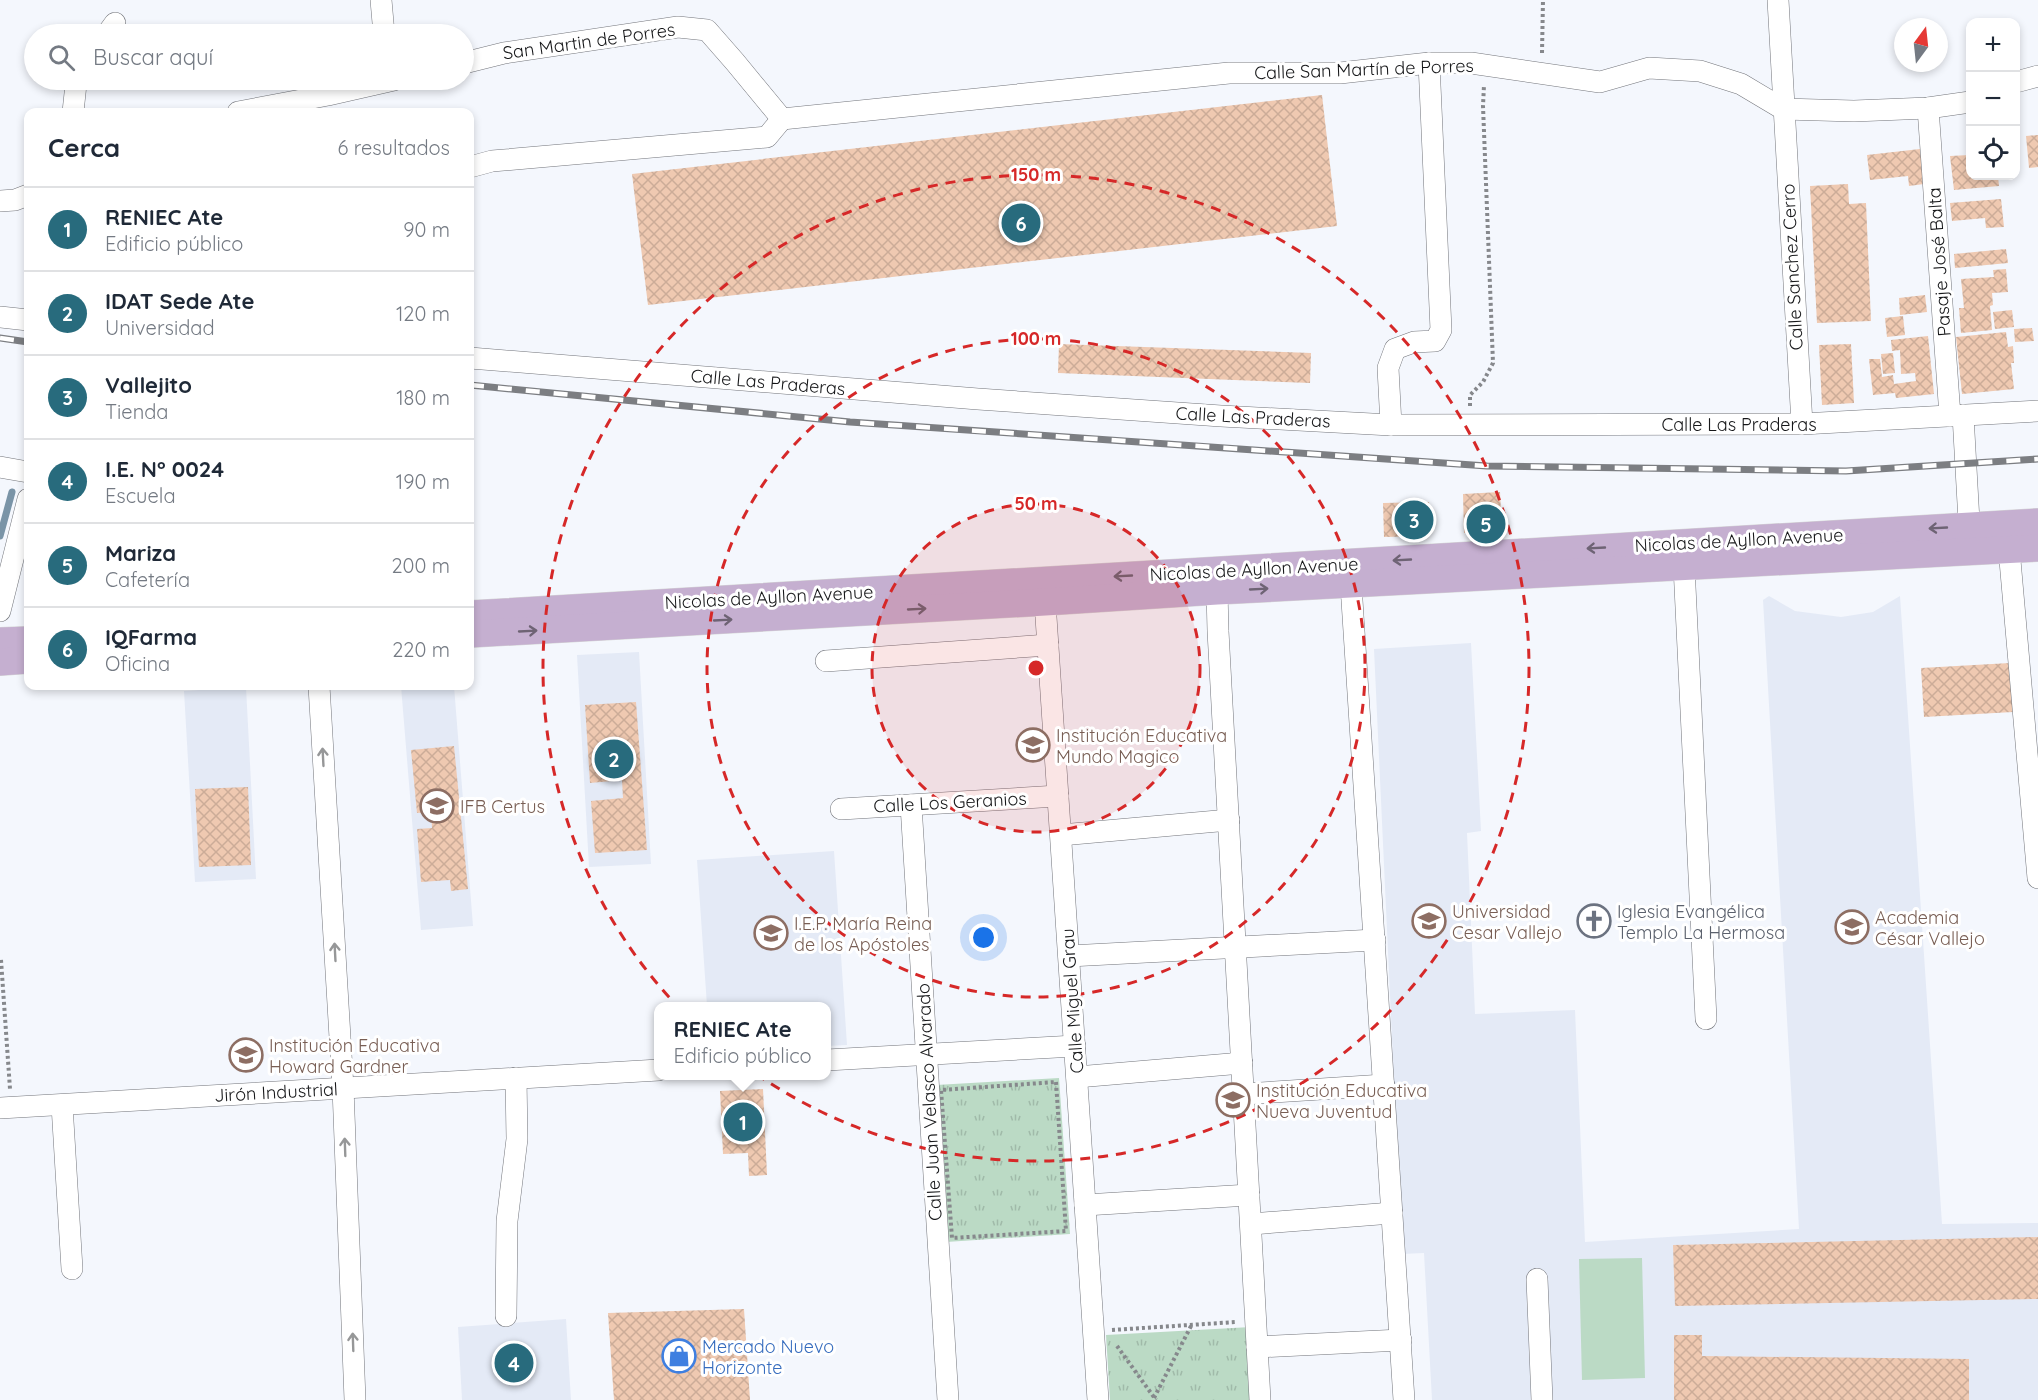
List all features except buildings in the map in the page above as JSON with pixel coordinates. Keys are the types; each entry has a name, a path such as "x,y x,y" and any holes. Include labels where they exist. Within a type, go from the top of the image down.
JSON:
{"main road":[{"name":"Nicolas de Ayllon Avenue","path":"474,634 1684,566 1970,539 2038,522"},
{"name":"Nicolas de Ayllon Avenue","path":"474,614 1970,539 2009,549 2038,548"},
{"path":"0,641 24,640"},
{"path":"0,662 24,660"}],"street":[{"path":"381,0 383,24"},
{"name":"Calle Sanchez Cerro","path":"1778,0 1802,424"},
{"name":"San Martin de Porres","path":"474,60 504,53 678,27 707,30 782,119"},
{"path":"1391,425 1388,368 1395,349 1414,342 1435,341 1441,330 1429,63"},
{"name":"Calle San Martín de Porres","path":"782,119 1229,73 1340,74 1429,63 1471,63 1600,82 1648,68 1700,70 1741,84 1783,109 1854,111 1928,108 1966,103"},
{"path":"2020,81 2038,76"},
{"path":"73,108 75,90"},
{"path":"259,108 349,90"},
{"name":"Pasaje José Balta","path":"1928,108 1956,416 1970,539"},
{"path":"474,166 492,161 767,137 782,119"},
{"path":"0,201 24,197"},
{"path":"0,317 24,320"},
{"name":"Calle Las Praderas","path":"474,358 978,399 1391,425 1802,424 2038,411"},
{"path":"0,467 24,471"},
{"path":"0,611 24,515"},
{"path":"2009,549 2038,878"},
{"path":"1684,566 1706,1019"},
{"path":"1351,585 1404,1400"},
{"path":"1217,591 1260,1400"},
{"name":"Calle Miguel Grau","path":"1045,602 1085,1205 1102,1334 1098,1400"},
{"path":"826,661 1048,645"},
{"path":"319,690 343,1088 355,1400"},
{"name":"Calle Los Geranios","path":"842,809 1058,796"},
{"name":"Calle Juan Velasco Alvarado","path":"911,805 948,1400"},
{"path":"1061,835 1229,820"},
{"path":"1069,956 1375,940"},
{"path":"831,1060 1075,1046"},
{"path":"1077,1077 1242,1063"},
{"name":"Jirón Industrial","path":"6,1108 654,1070"},
{"path":"506,1316 507,1221 517,1139 516,1078"},
{"path":"1244,1094 1384,1085"},
{"path":"62,1105 72,1269"},
{"path":"1085,1205 1249,1195"},
{"path":"1251,1224 1392,1213"},
{"path":"1537,1280 1542,1400"},
{"path":"1257,1347 1401,1340"}],"path":[{"path":"1542,74 1543,0"},
{"path":"1470,425 1470,395 1483,382 1493,363 1483,106 1486,65"},
{"path":"1,960 6,1108"},
{"path":"1056,1082 1066,1231 952,1238 941,1090 1056,1082"},
{"path":"1102,1334 1256,1321"},
{"path":"1102,1334 1155,1399 1191,1325"}],"shaded area":[{"path":"1769,596 1795,611 1841,617 1873,612 1900,596 1942,1224 2038,1223 2038,1400 1432,1400 1424,1253 1402,1254 1374,649 1471,643 1481,831 1467,833 1475,1014 1575,1010 1585,1242 1799,1229 1763,600"},
{"path":"639,652 651,864 589,867 577,655"},
{"path":"246,690 256,879 195,882 184,691"},
{"name":"IFB Certus","path":"401,690 454,690 473,926 421,930"},
{"name":"I.E.P. María Reina de los Apóstoles","path":"834,851 847,1045 831,1046 831,1002 707,1002 697,860"},
{"path":"566,1319 571,1400 462,1400 458,1327"}],"green space":[{"path":"1059,1078 1070,1234 946,1242 936,1085"},
{"path":"1642,1258 1645,1378 1582,1380 1579,1259"},
{"path":"1251,1327 1255,1400 1110,1400 1106,1335"}],"waterway":[{"path":"0,536 12,492"}],"railway":[{"path":"0,338 24,341"},
{"path":"474,385 850,422 1487,466 1846,471 2038,459"}],"place":[{"name":"IQFarma","path":"1021,223"},
{"name":"Vallejito","path":"1414,520"},
{"name":"Mariza","path":"1486,524"},
{"name":"Institución Educativa Mundo Magico","path":"1033,745"},
{"name":"IDAT Sede Ate","path":"614,759"},
{"name":"IFB Certus","path":"437,806"},
{"name":"Universidad Cesar Vallejo","path":"1429,921"},
{"name":"Iglesia Evangélica Templo La Hermosa","path":"1594,921"},
{"name":"Academia César Vallejo","path":"1852,927"},
{"name":"I.E.P. María Reina de los Apóstoles","path":"771,933"},
{"name":"Institución Educativa Howard Gardner","path":"246,1055"},
{"name":"Institución Educativa Nueva Juventud","path":"1233,1100"},
{"name":"RENIEC Ate","path":"743,1122"},
{"name":"Mercado Nuevo Horizonte","path":"679,1356"},
{"name":"I.E. N° 0024","path":"514,1363"}]}
